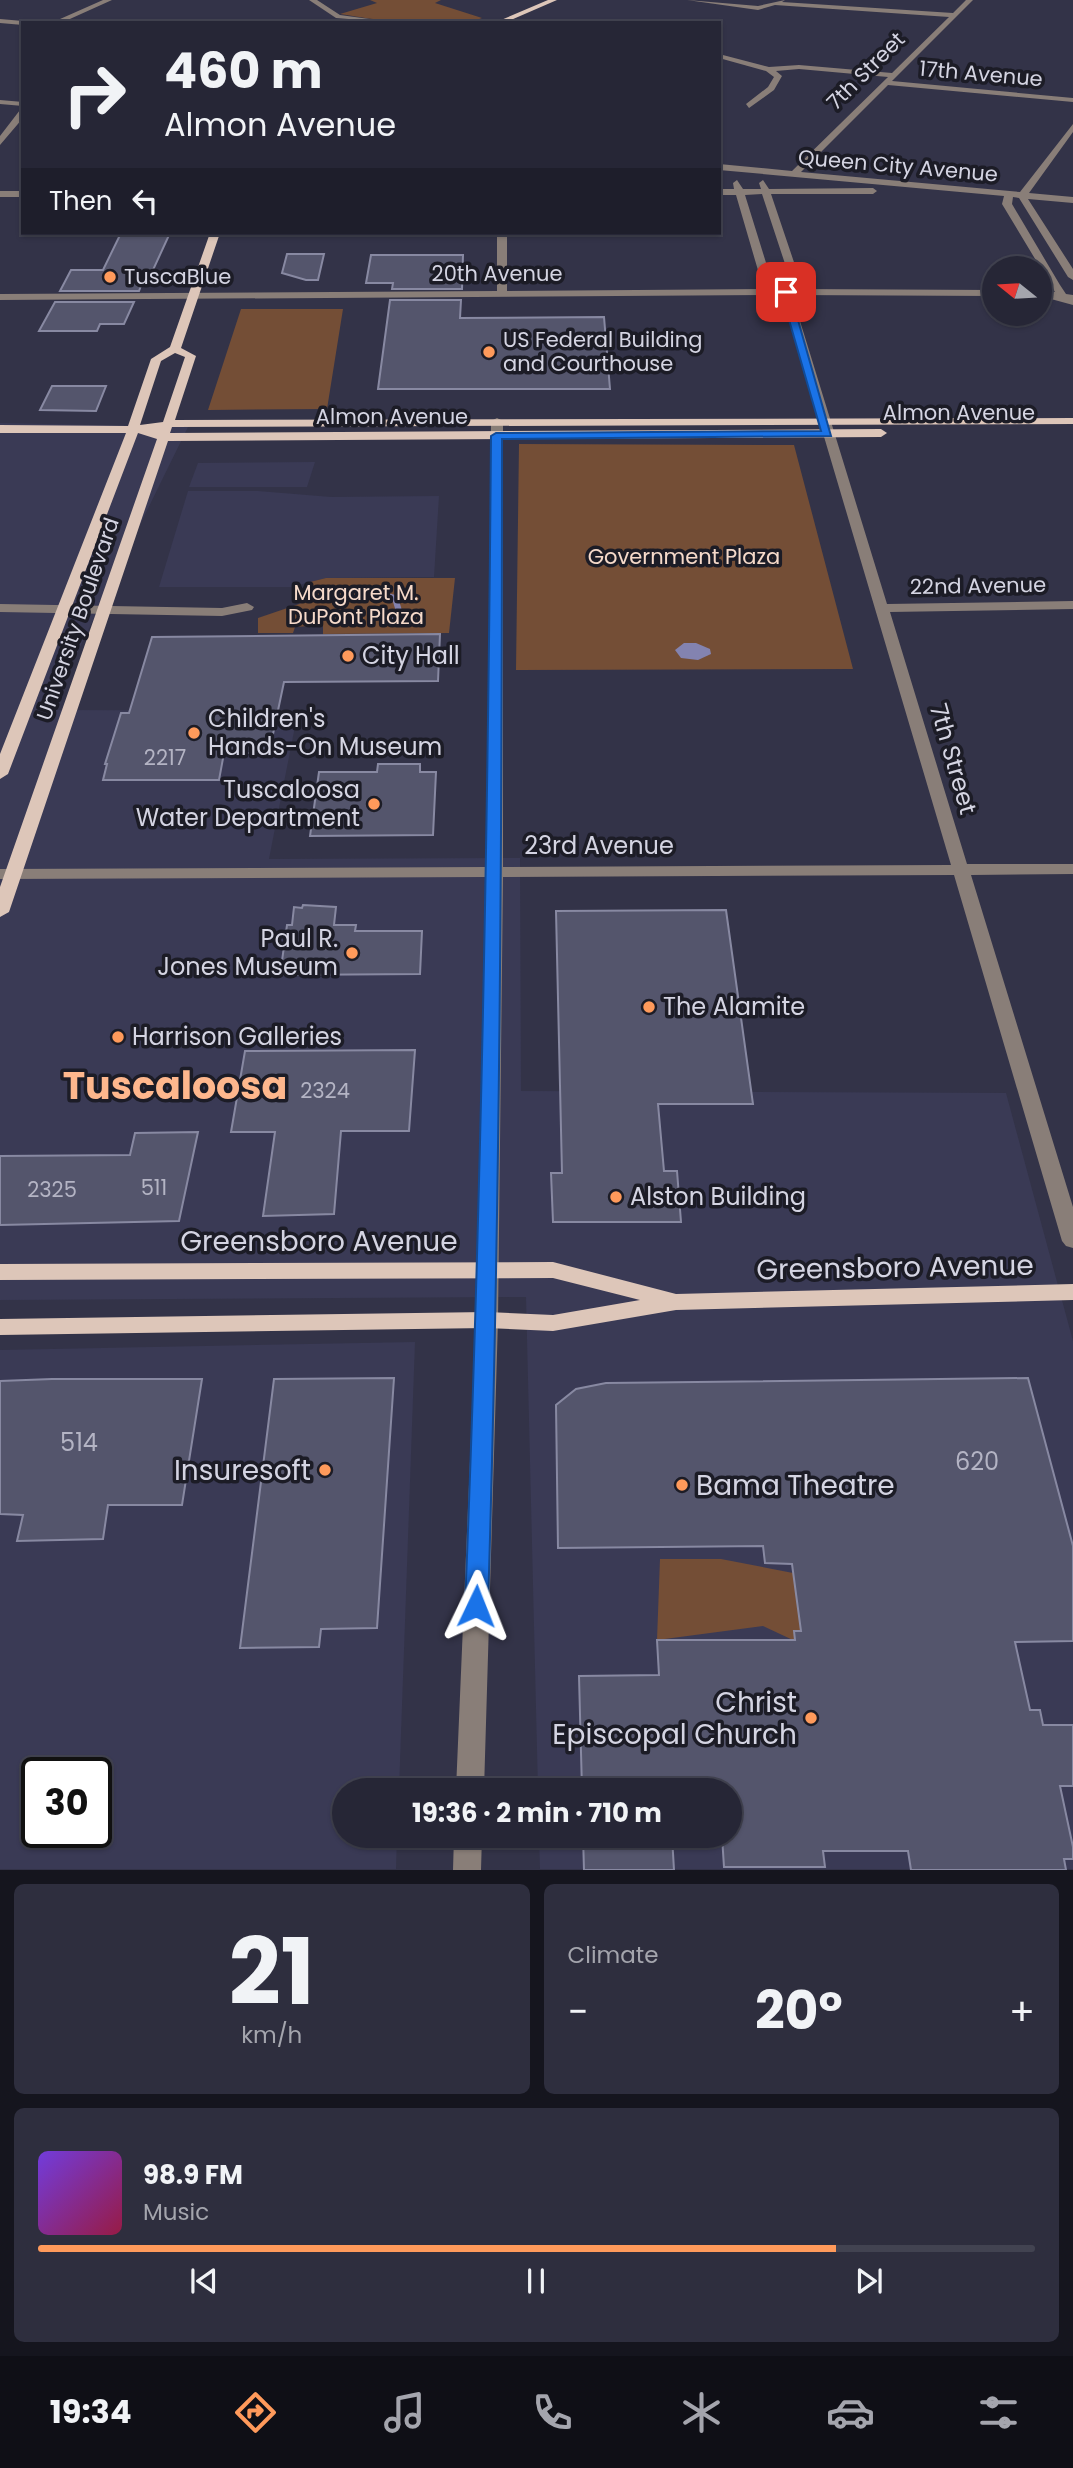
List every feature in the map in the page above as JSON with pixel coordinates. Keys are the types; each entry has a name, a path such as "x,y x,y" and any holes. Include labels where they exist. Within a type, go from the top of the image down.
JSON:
{"main road":[{"path":"502,21 554,0"},
{"path":"176,349 214,235"},
{"name":"University Boulevard","path":"0,774 133,430 137,410 156,359 176,349 191,356 104,612 7,874 0,912"},
{"name":"Almon Avenue","path":"133,430 164,437 497,429 825,427 1073,421"},
{"name":"Almon Avenue","path":"0,429 133,430 169,424 497,429"},
{"name":"Almon Avenue","path":"825,427 1073,432"},
{"name":"Greensboro Avenue","path":"0,1272 553,1270 676,1302"},
{"name":"Greensboro Avenue","path":"0,1327 487,1320 553,1323 676,1302 1073,1292"}],"street":[{"path":"59,21 109,0"},
{"path":"312,0 338,17 377,21"},
{"path":"690,0 758,8 780,2 955,15"},
{"name":"7th Street","path":"794,174 970,0"},
{"path":"0,21 21,23"},
{"path":"721,57 769,69 803,67 894,75"},
{"path":"749,107 777,80 778,76 769,69"},
{"name":"17th Avenue","path":"886,83 1073,100"},
{"path":"0,102 21,104"},
{"path":"0,142 21,115"},
{"path":"1073,126 1022,196 1073,277"},
{"name":"Queen City Avenue","path":"721,167 1070,200"},
{"path":"733,168 766,284 786,292"},
{"name":"7th Street","path":"758,170 796,283 786,292 825,427 883,608 1073,1241"},
{"path":"721,192 897,191 927,186"},
{"path":"0,194 21,194"},
{"path":"1009,194 1007,204 1067,296 1073,289"},
{"path":"1032,212 1046,205 1070,200"},
{"path":"502,235 502,293"},
{"name":"20th Avenue","path":"0,297 982,293"},
{"path":"470,1778 488,1270 495,870 497,429"},
{"name":"22nd Avenue","path":"883,608 1073,605"},
{"path":"0,608 62,608 104,612 222,612 247,607"},
{"name":"23rd Avenue","path":"7,874 1073,869"},
{"path":"467,1870 468,1848"}],"shaded area":[{"path":"0,423 188,427 49,710 298,711 269,859 520,858 521,1091 1006,1093 1073,1341 1073,1869 540,1869 539,1848 742,1848 742,1778 538,1778 526,1297 0,1300"},
{"path":"315,462 307,487 189,487 198,463"},
{"path":"188,491 258,491 331,497 439,496 434,577 326,578 291,587 159,587"},
{"path":"684,643 696,643 710,649 711,654 698,660 681,658 675,650"},
{"path":"415,1342 399,1778 332,1778 332,1848 397,1848 396,1869 0,1869 0,1350"}],"green space":[{"path":"370,0 441,0 435,3 482,18 471,21 386,21 340,14 377,3"},
{"path":"241,309 343,309 327,409 208,410"},
{"name":"Government Plaza","path":"519,444 794,445 853,669 516,670"},
{"name":"Margaret M. DuPont Plaza","path":"326,578 455,578 449,633 323,634 323,625 295,627 293,633 258,633 258,618 302,603 310,582"},
{"path":"660,1559 721,1559 793,1573 801,1631 794,1631 795,1641 763,1626 657,1640"}],"building":[{"path":"120,235 169,235 147,283 142,283 139,291 60,291 71,270 103,270"},
{"path":"287,254 324,254 318,280 306,280 282,273"},
{"path":"371,255 463,255 462,289 392,289 393,283 366,283"},
{"name":"US Federal Building and Courthouse","path":"390,300 461,300 460,318 604,317 610,389 378,389"},
{"path":"55,302 134,302 124,324 100,324 97,331 39,331"},
{"path":"52,386 106,386 96,411 40,410"},
{"path":"440,634 438,681 284,682 269,753 224,753 219,780 103,780 105,764 121,713 129,713 152,637"},
{"name":"Tuscaloosa Water Department","path":"378,764 420,764 420,772 436,772 433,835 310,836 319,772 377,772"},
{"name":"Paul R. Jones Museum","path":"303,905 336,907 334,925 356,925 355,931 422,931 420,974 280,975 287,925 292,925 294,907 302,908"},
{"name":"The Alamite","path":"726,910 753,1104 658,1104 664,1171 677,1171 681,1222 553,1222 551,1173 562,1173 556,911"},
{"path":"415,1050 409,1131 341,1131 334,1214 263,1216 275,1132 231,1132 245,1051"},
{"path":"198,1132 179,1221 0,1225 0,1156 130,1155 135,1133"},
{"name":"Insuresoft","path":"394,1378 377,1628 321,1629 319,1647 240,1648 274,1379"},
{"path":"1028,1378 1073,1546 1073,1641 1015,1642 1030,1710 1040,1710 1043,1725 1073,1725 1073,1786 1060,1786 1073,1847 1073,1859 1064,1859 1066,1870 911,1870 908,1851 823,1851 825,1867 724,1867 723,1848 742,1848 742,1778 582,1778 579,1676 659,1675 657,1640 795,1640 794,1631 801,1631 792,1564 765,1563 763,1546 558,1548 556,1405 576,1389 606,1383"},
{"path":"202,1379 182,1505 108,1505 103,1539 17,1541 23,1515 0,1514 0,1381"},
{"path":"583,1848 673,1848 674,1870 584,1870"}],"waterway":[{"path":"342,589 365,591"},
{"path":"377,594 395,598 399,611 390,620"}],"place":[{"name":"TuscaBlue","path":"110,277"},
{"name":"US Federal Building and Courthouse","path":"489,352"},
{"name":"City Hall","path":"348,656"},
{"name":"Children's Hands-On Museum","path":"194,733"},
{"name":"Tuscaloosa Water Department","path":"374,804"},
{"name":"Paul R. Jones Museum","path":"352,953"},
{"name":"The Alamite","path":"649,1007"},
{"name":"Harrison Galleries","path":"118,1037"},
{"name":"Alston Building","path":"616,1197"},
{"name":"Insuresoft","path":"325,1470"},
{"name":"Bama Theatre","path":"682,1485"},
{"name":"Christ Episcopal Church","path":"811,1718"}],"district":[{"name":"Tuscaloosa","path":"175,1086"}],"route":[{"path":"476,1606 487,1320 495,899 496,436 827,434 786,292"}]}
